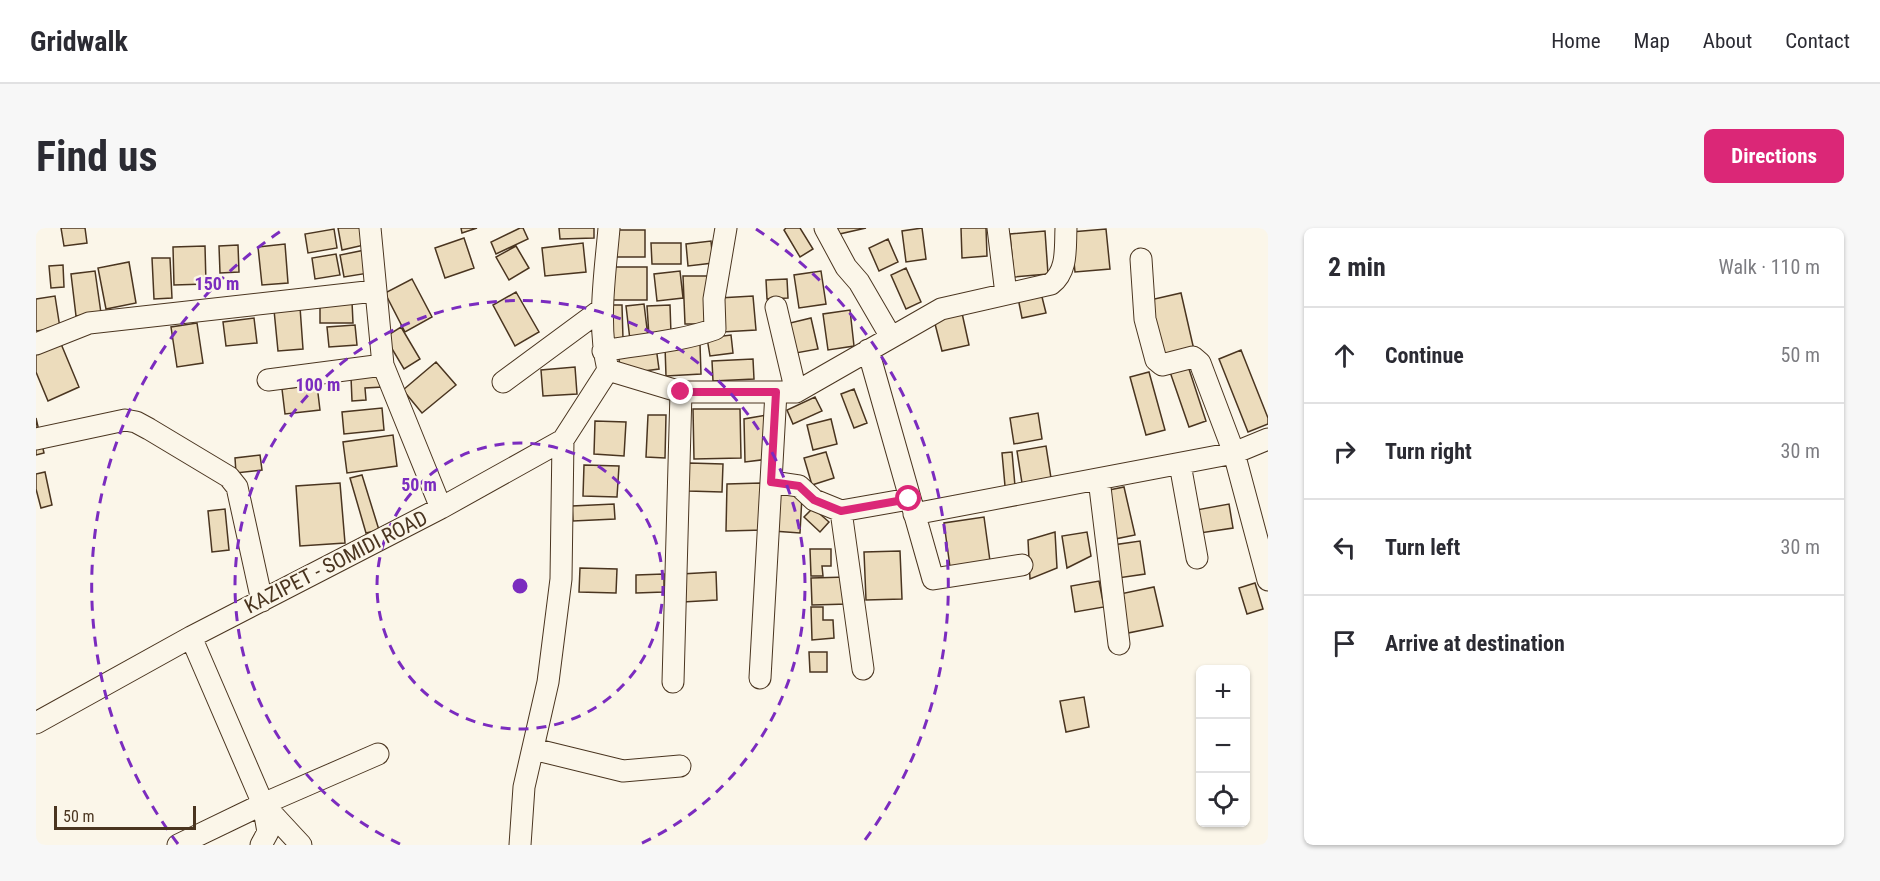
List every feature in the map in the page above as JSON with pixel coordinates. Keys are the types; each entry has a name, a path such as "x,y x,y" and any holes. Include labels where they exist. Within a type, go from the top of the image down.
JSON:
{"street":[{"path":"370,228 383,365 441,508"},
{"path":"605,360 602,309 609,228"},
{"path":"605,360 715,329 714,299 726,228"},
{"path":"825,228 846,267 859,282 891,337"},
{"path":"998,228 1006,294"},
{"path":"605,360 681,392 786,392 941,309 1051,284 1059,277 1064,264 1066,228"},
{"path":"1141,260 1145,319 1156,360 1162,364 1193,357 1200,363 1234,453 1268,580"},
{"path":"36,344 89,323 375,291"},
{"path":"760,678 771,482 786,392 776,307"},
{"path":"503,382 602,309"},
{"path":"868,350 933,579 1022,565"},
{"name":"KAZIPET - SOMIDI ROAD","path":"36,723 191,637 441,508 563,440 605,360"},
{"path":"268,380 383,365"},
{"path":"673,682 681,392"},
{"path":"36,439 125,420 136,422 229,477 237,487 262,601"},
{"path":"771,482 799,486 814,500 841,511 912,506 1099,479 1180,464 1234,453 1268,439"},
{"path":"520,845 524,787 548,682 561,579 563,440"},
{"path":"1180,464 1197,558"},
{"path":"1099,479 1119,644"},
{"path":"841,511 863,669"},
{"path":"191,637 263,804 268,832 261,845"},
{"path":"533,749 623,771 680,765"},
{"path":"178,845 263,804 378,754"},
{"path":"263,804 301,845"}],"building":[{"path":"61,228 85,228 87,243 64,246"},
{"path":"338,228 360,228 364,245 342,250"},
{"path":"461,228 477,228 462,233"},
{"path":"523,228 528,239 496,254 491,242"},
{"path":"559,228 594,228 594,238 560,239"},
{"path":"800,228 813,249 800,257 784,230"},
{"path":"834,228 866,228 835,235"},
{"path":"922,228 926,259 906,262 902,231"},
{"path":"961,228 986,228 987,256 962,258"},
{"path":"334,229 337,248 308,253 305,234"},
{"path":"1106,229 1110,269 1075,272 1071,232"},
{"path":"611,230 645,230 645,257 611,257"},
{"path":"1045,231 1048,274 1014,277 1010,234"},
{"path":"464,238 474,268 445,278 435,248"},
{"path":"888,239 898,262 879,271 869,248"},
{"path":"711,241 713,263 688,266 686,244"},
{"path":"583,243 586,272 545,276 542,248"},
{"path":"651,243 681,243 681,264 652,264"},
{"path":"285,244 288,283 262,285 258,247"},
{"path":"238,245 239,272 220,273 219,246"},
{"path":"205,246 206,284 174,285 173,247"},
{"path":"516,246 529,268 509,280 496,257"},
{"path":"365,250 369,273 344,277 340,255"},
{"path":"336,254 340,275 315,279 312,258"},
{"path":"152,258 170,258 172,298 154,299"},
{"path":"129,262 136,303 106,309 98,268"},
{"path":"63,265 64,287 51,288 49,266"},
{"path":"608,267 647,267 647,300 608,300"},
{"path":"906,268 921,302 906,309 891,275"},
{"path":"95,271 101,313 76,316 71,274"},
{"path":"680,271 683,298 657,301 654,274"},
{"path":"821,271 826,304 799,308 794,275"},
{"path":"683,276 708,276 710,324 685,324"},
{"path":"412,279 432,317 405,332 385,293"},
{"path":"787,279 788,298 767,299 766,280"},
{"path":"516,292 539,332 515,346 493,305"},
{"path":"1041,293 1046,313 1022,318 1018,298"},
{"path":"1181,293 1194,350 1164,358 1150,300"},
{"path":"55,296 60,328 36,331 36,299"},
{"path":"753,296 756,330 722,332 719,298"},
{"path":"352,302 353,323 320,323 320,303"},
{"path":"644,304 648,337 630,340 626,306"},
{"path":"605,305 622,305 623,339 606,339"},
{"path":"670,305 671,334 649,336 647,306"},
{"path":"300,307 303,349 278,351 274,310"},
{"path":"850,310 854,346 828,350 823,314"},
{"path":"962,313 969,345 942,351 934,320"},
{"path":"254,318 257,343 226,346 223,322"},
{"path":"811,318 818,349 796,353 790,323"},
{"path":"197,323 203,363 177,367 171,327"},
{"path":"355,325 357,345 329,347 327,327"},
{"path":"401,327 420,359 404,369 385,337"},
{"path":"731,335 733,353 710,356 707,338"},
{"path":"59,339 79,387 48,401 36,372 36,349"},
{"path":"700,344 701,374 666,376 665,346"},
{"path":"656,347 659,369 621,374 618,352"},
{"path":"1241,350 1268,418 1268,424 1248,432 1219,359"},
{"path":"753,359 754,379 713,381 712,361"},
{"path":"436,362 456,385 422,413 403,390"},
{"path":"1187,363 1206,421 1189,427 1169,369"},
{"path":"575,367 577,394 543,396 541,370"},
{"path":"1149,372 1165,430 1146,435 1130,377"},
{"path":"383,376 383,387 365,388 366,400 352,401 351,377"},
{"path":"317,385 320,410 285,414 282,389"},
{"path":"854,389 867,423 854,428 841,394"},
{"path":"815,397 822,411 793,424 787,410"},
{"path":"382,408 384,430 344,434 342,412"},
{"path":"693,409 740,409 741,458 694,459"},
{"path":"1038,413 1042,439 1014,444 1010,418"},
{"path":"648,415 666,415 665,458 646,457"},
{"path":"767,415 769,459 745,462 744,419"},
{"path":"36,418 44,453 36,455"},
{"path":"831,419 837,444 813,450 807,425"},
{"path":"595,421 626,422 624,456 594,454"},
{"path":"393,435 397,466 347,473 343,442"},
{"path":"1046,446 1051,478 1022,483 1017,451"},
{"path":"826,452 834,478 812,485 804,458"},
{"path":"1012,452 1015,486 1005,486 1002,453"},
{"path":"260,455 262,470 236,473 235,458"},
{"path":"689,463 723,464 722,492 688,491"},
{"path":"584,465 619,466 617,497 583,496"},
{"path":"45,472 52,505 41,508 36,489 36,474"},
{"path":"362,475 379,530 366,533 350,478"},
{"path":"340,483 345,543 300,546 296,486"},
{"path":"761,483 764,530 726,531 727,484"},
{"path":"1124,487 1135,535 1115,539 1104,491"},
{"path":"776,494 802,496 800,533 773,531"},
{"path":"614,504 615,519 573,521 572,506"},
{"path":"1229,504 1233,528 1200,533 1196,510"},
{"path":"813,508 829,522 820,532 804,517"},
{"path":"225,509 229,550 212,552 208,511"},
{"path":"984,517 990,561 950,567 944,523"},
{"path":"1055,532 1057,568 1030,579 1028,540"},
{"path":"1087,532 1091,556 1067,568 1062,536"},
{"path":"1140,541 1145,574 1118,578 1113,545"},
{"path":"810,549 831,549 831,566 822,566 823,576 811,576"},
{"path":"900,551 902,599 866,600 864,552"},
{"path":"580,568 617,569 616,593 579,592"},
{"path":"716,572 717,600 683,602 681,574"},
{"path":"664,574 664,592 636,593 636,575"},
{"path":"847,577 848,604 812,605 811,578"},
{"path":"1099,581 1104,607 1075,612 1071,586"},
{"path":"1255,583 1263,609 1247,614 1239,588"},
{"path":"1154,587 1163,626 1128,633 1120,594"},
{"path":"811,607 823,607 823,620 833,620 834,638 812,640"},
{"path":"809,652 827,652 827,672 810,672"},
{"path":"1084,697 1089,727 1066,732 1060,701"}],"route":[{"path":"681,392 776,392 771,482 799,486 814,500 841,511 909,499"}]}
